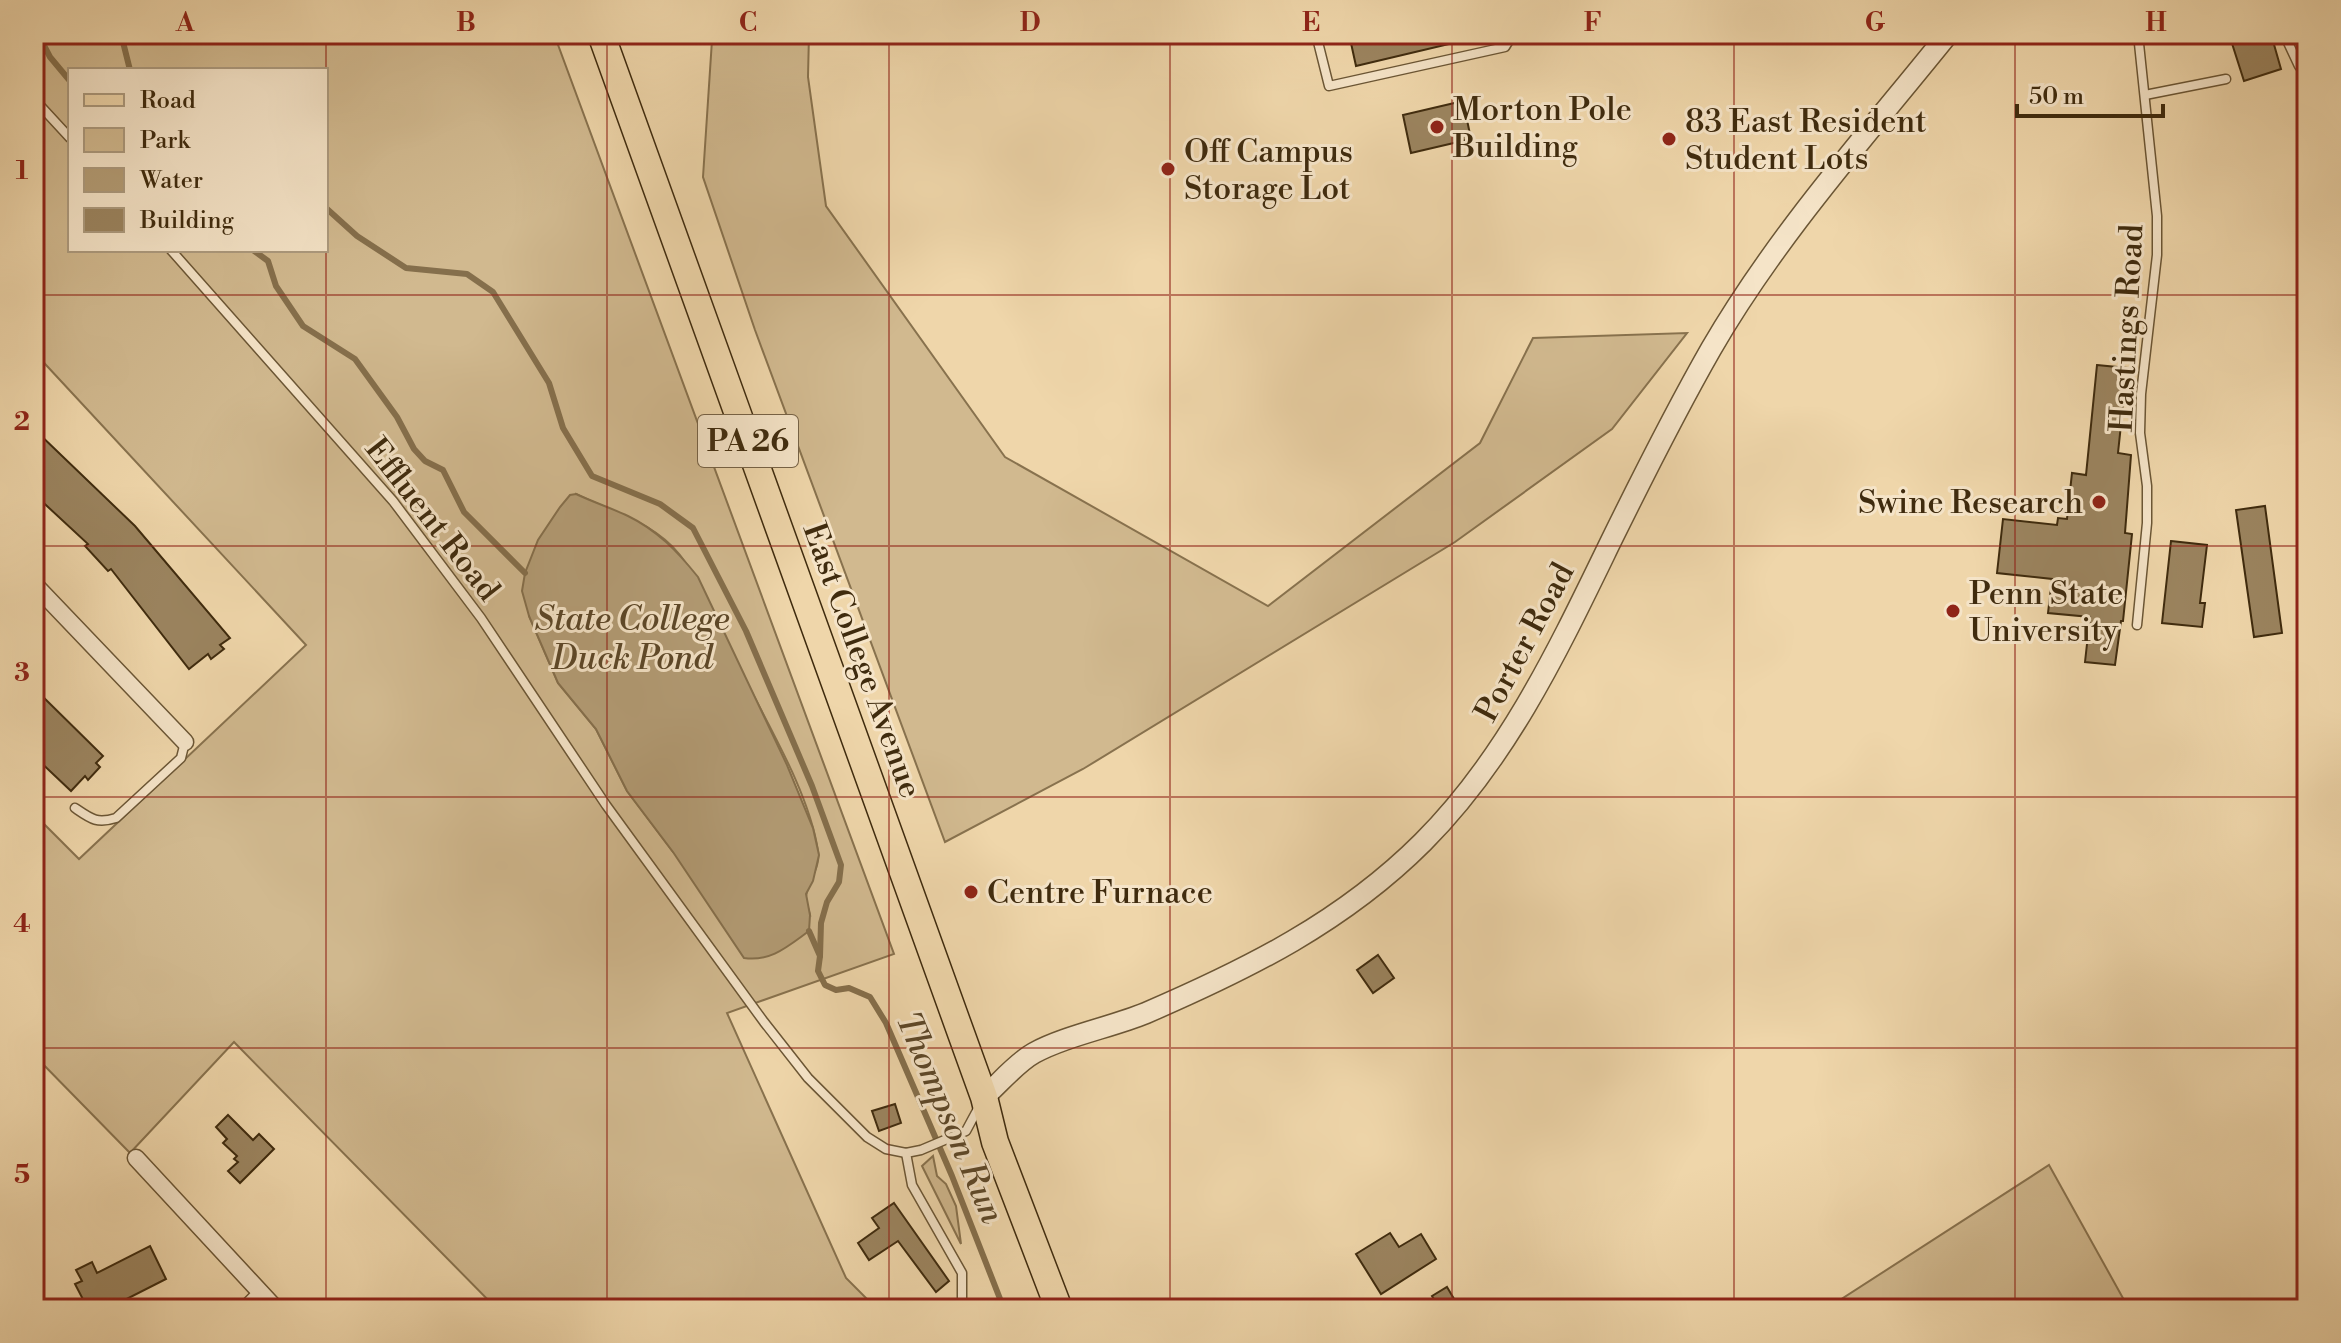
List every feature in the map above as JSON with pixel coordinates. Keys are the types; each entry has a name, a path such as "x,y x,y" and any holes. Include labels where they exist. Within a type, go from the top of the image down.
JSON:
{"main road":[{"name":"East College Avenue","path":"601,34 984,1097 995,1142 1059,1309"}],"street":[{"name":"Porter Road","path":"984,1097 1032,1054 1142,1014 1226,978 1309,932 1392,872 1435,829 1489,765 1522,715 1569,628 1676,412 1722,332 1809,205 1948,34"},
{"path":"34,584 185,742"},
{"path":"136,1158 276,1309"},
{"path":"246,1309 261,1294"}],"lane":[{"path":"1316,34 1329,86 1505,47 1513,34"},
{"name":"Hastings Road","path":"2137,625 2147,523 2147,486 2140,433 2141,394 2157,255 2157,216 2138,34"},
{"path":"2284,34 2299,66 2307,74"},
{"path":"2145,95 2226,79"},
{"path":"34,99 68,136"},
{"name":"Effluent Road","path":"173,252 393,501 481,618 606,805 808,1078 867,1137 886,1149 906,1153"},
{"path":"75,808 92,820 102,822 116,818 181,758 185,742"},
{"path":"962,1302 962,1273 912,1185 906,1153 927,1148 966,1131 984,1097"}],"green space":[{"path":"34,34 554,34 894,954 727,1013 846,1278 877,1309 497,1309 234,1042 130,1153 34,1055 34,901 40,895 34,890 34,814 79,859 306,645 34,352","holes":["576,494 632,519 670,544 698,581 796,781 818,851 816,869 806,897 810,915 673,852 627,791 596,729 558,683 529,616"]},
{"path":"709,34 809,34 808,77 826,206 1005,457 1268,606 1480,443 1533,338 1687,333 1612,429 1455,542 1083,769 945,842 755,330 703,177 712,40"},
{"path":"933,1156 937,1176 946,1184 956,1206 961,1244 922,1166"},
{"path":"2049,1165 2129,1309 1826,1309"}],"water":[{"name":"State College Duck Pond","path":"576,494 648,528 675,550 698,577 787,765 813,828 819,855 813,881 806,894 809,931 771,955 744,958 673,852 627,791 596,729 558,683 529,616 522,591 525,573 538,540 560,507 570,495"}],"building":[{"path":"1349,34 1466,34 1466,40 1356,66"},
{"path":"2229,34 2271,34 2281,69 2244,81"},
{"name":"Morton Pole Building","path":"1463,101 1471,139 1411,153 1403,115"},
{"name":"Swine Research","path":"2097,365 2127,368 2118,453 2131,455 2125,533 2132,534 2115,665 2085,662 2090,617 2048,613 2052,579 1997,573 2003,519 2057,525 2058,518 2067,519 2072,473 2086,475"},
{"path":"34,429 135,526 230,638 220,645 224,649 211,659 208,654 189,669 111,569 108,571 85,546 88,544 34,494"},
{"path":"2265,506 2282,633 2254,637 2236,510"},
{"path":"2171,541 2207,545 2200,603 2205,603 2202,627 2162,623"},
{"path":"34,688 103,756 96,763 100,767 88,780 85,776 71,791 34,756"},
{"path":"1378,955 1394,978 1373,993 1357,970"},
{"path":"895,1104 901,1123 879,1131 872,1111"},
{"path":"228,1115 253,1140 259,1134 274,1149 240,1183 228,1171 238,1162 234,1159 237,1156 223,1143 227,1139 216,1127"},
{"path":"894,1203 949,1281 936,1292 898,1241 869,1260 858,1243 879,1228 872,1218"},
{"path":"1390,1233 1399,1247 1421,1234 1436,1259 1381,1294 1356,1254"},
{"path":"150,1246 166,1279 107,1309 88,1309 75,1284 82,1281 76,1270 92,1262 97,1273"},
{"path":"1447,1287 1460,1309 1440,1309 1432,1296"}],"waterway":[{"path":"38,34 50,57 68,79"},
{"path":"121,34 130,68"},
{"path":"328,210 357,236 406,268 467,274 493,292 549,383 563,428 592,476 660,504 693,528 746,631 812,786 841,865 839,882 827,902 821,923 820,956"},
{"path":"256,252 268,261 276,286 303,326 355,359 397,417 414,449 425,461 443,470 464,512 525,573"},
{"name":"Thompson Run","path":"809,931 820,956 818,971 825,985 836,990 849,988 870,997 886,1023 952,1176 1004,1309"}],"place":[{"name":"Morton Pole Building","path":"1437,127"},
{"name":"83 East Resident Student Lots","path":"1669,139"},
{"name":"Off Campus Storage Lot","path":"1168,169"},
{"name":"Swine Research","path":"2099,502"},
{"name":"Penn State University","path":"1953,611"},
{"name":"Centre Furnace","path":"971,892"}]}
